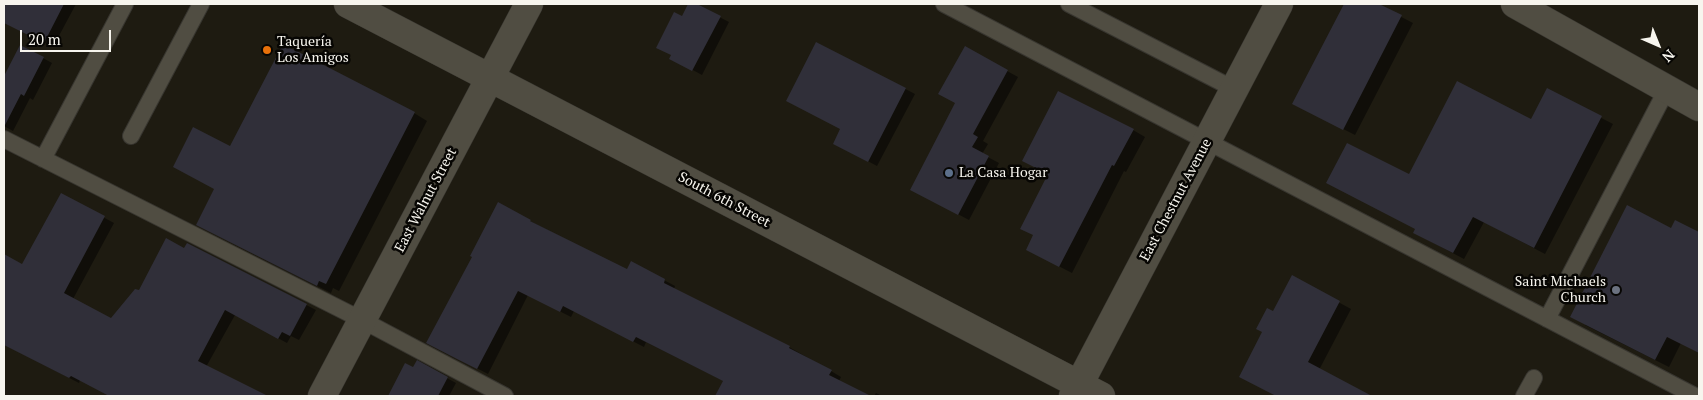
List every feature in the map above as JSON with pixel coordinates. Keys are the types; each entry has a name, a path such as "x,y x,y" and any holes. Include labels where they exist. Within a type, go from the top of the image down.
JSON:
{"street":[{"name":"South 6th Street","path":"348,4 1084,392"},
{"name":"East Walnut Street","path":"322,396 529,4"},
{"name":"East Chestnut Avenue","path":"1084,392 1207,141 1279,4"},
{"path":"1515,4 1699,107"}],"lane":[{"path":"43,159 125,4"},
{"path":"131,136 200,4"},
{"path":"944,4 1695,396"},
{"path":"1070,4 1234,89"},
{"path":"1548,319 1667,89"},
{"path":"4,139 362,320 505,396"},
{"path":"1524,396 1534,378"}],"building":[{"path":"4,4 64,4 44,43 4,23"},
{"path":"688,4 697,4 721,16 692,71 669,59 671,55 656,48 674,12 682,16"},
{"path":"1344,4 1379,4 1402,15 1343,130 1292,104"},
{"path":"816,42 906,88 868,162 833,144 840,129 786,101"},
{"path":"283,44 415,112 326,284 319,281 317,286 196,225 214,189 173,167 193,127 230,146"},
{"path":"20,45 44,57 24,96 21,94 4,127 4,76"},
{"path":"965,46 1008,70 973,134 978,137 972,147 989,156 958,215 910,190 955,103 938,94"},
{"path":"1457,81 1531,119 1547,88 1602,116 1534,248 1473,217 1453,253 1413,233 1415,229 1326,183 1347,143 1409,174"},
{"path":"1058,91 1134,129 1114,166 1112,165 1059,267 1026,250 1033,235 1020,229 1048,174 1022,161"},
{"path":"61,193 105,216 64,293 111,318 135,289 139,290 166,238 184,248 187,243 307,304 290,336 282,332 278,339 225,310 198,361 268,396 109,396 4,345 4,254 22,264"},
{"path":"498,202 530,221 627,269 631,261 665,279 664,283 790,346 789,348 832,370 829,375 871,396 715,396 723,381 636,337 633,342 563,306 560,312 518,291 477,369 426,343 472,257 470,256"},
{"name":"Saint Michaels Church","path":"1627,205 1671,228 1675,220 1699,232 1699,353 1667,337 1655,360 1570,317"},
{"path":"1292,275 1340,301 1308,362 1372,396 1276,396 1239,377 1262,332 1256,329 1267,308 1273,311"},
{"path":"417,360 448,377 438,396 388,396 405,363 413,367"}],"place":[{"name":"Taquería Los Amigos","path":"267,50"},
{"name":"La Casa Hogar","path":"949,173"},
{"name":"Saint Michaels Church","path":"1616,290"}]}
